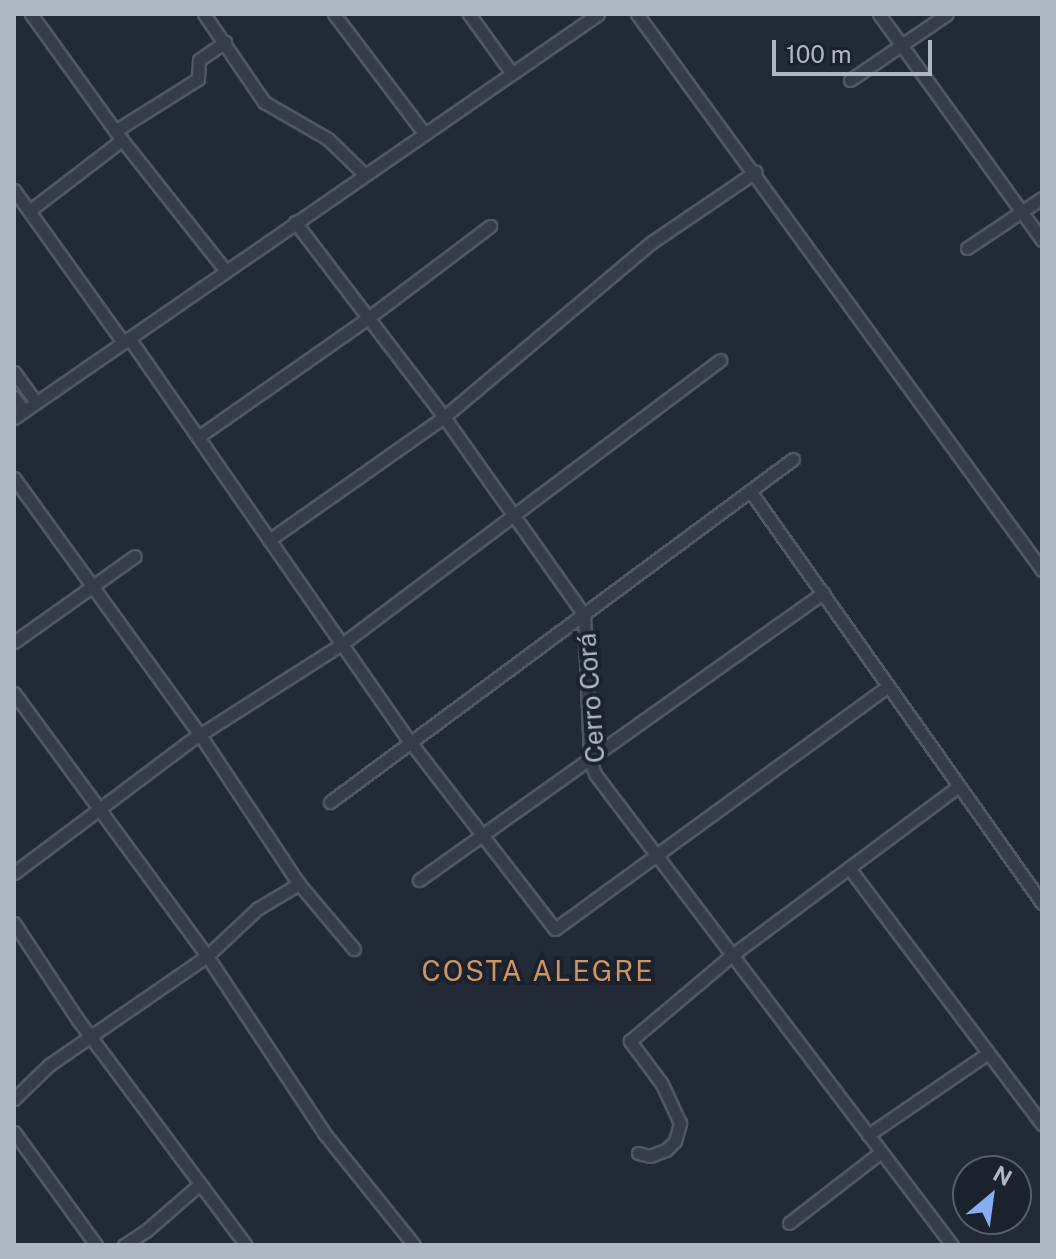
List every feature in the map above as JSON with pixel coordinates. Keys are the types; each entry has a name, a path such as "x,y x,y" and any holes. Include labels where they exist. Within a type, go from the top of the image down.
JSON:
{"street":[{"path":"31,14 118,135 226,271"},
{"path":"204,14 264,102 328,139 364,174"},
{"path":"334,14 424,133"},
{"path":"469,14 511,72"},
{"path":"14,397 19,414 598,14"},
{"path":"637,14 1042,570"},
{"path":"879,14 1042,240"},
{"path":"850,80 947,14"},
{"path":"29,211 118,135 198,79 199,60 225,42"},
{"path":"269,540 444,417 652,242 755,172"},
{"path":"14,190 198,437 411,743 484,833 555,929 658,857 888,686"},
{"path":"967,248 1042,198"},
{"name":"Cerro Corá","path":"295,222 444,417 584,615 590,760 595,774 952,1245"},
{"path":"198,437 368,318 490,226"},
{"path":"14,873 200,735 342,644 720,360"},
{"path":"14,372 36,402"},
{"path":"330,802 793,459"},
{"path":"14,478 200,735 299,884 354,949"},
{"path":"750,491 1042,903"},
{"path":"14,642 135,556"},
{"path":"419,880 823,593"},
{"path":"14,693 207,956 324,1133 414,1245"},
{"path":"638,1153 650,1156 666,1150 675,1141 680,1123 662,1084 630,1041 732,955 959,786"},
{"path":"849,868 1042,1124"},
{"path":"14,1099 49,1065 207,956 257,909 299,884"},
{"path":"14,923 91,1037 246,1245"},
{"path":"868,1135 988,1053"},
{"path":"14,1132 96,1245"},
{"path":"789,1223 881,1152"},
{"path":"124,1245 147,1230 200,1184"}],"district":[{"name":"COSTA ALEGRE","path":"538,971"}]}
